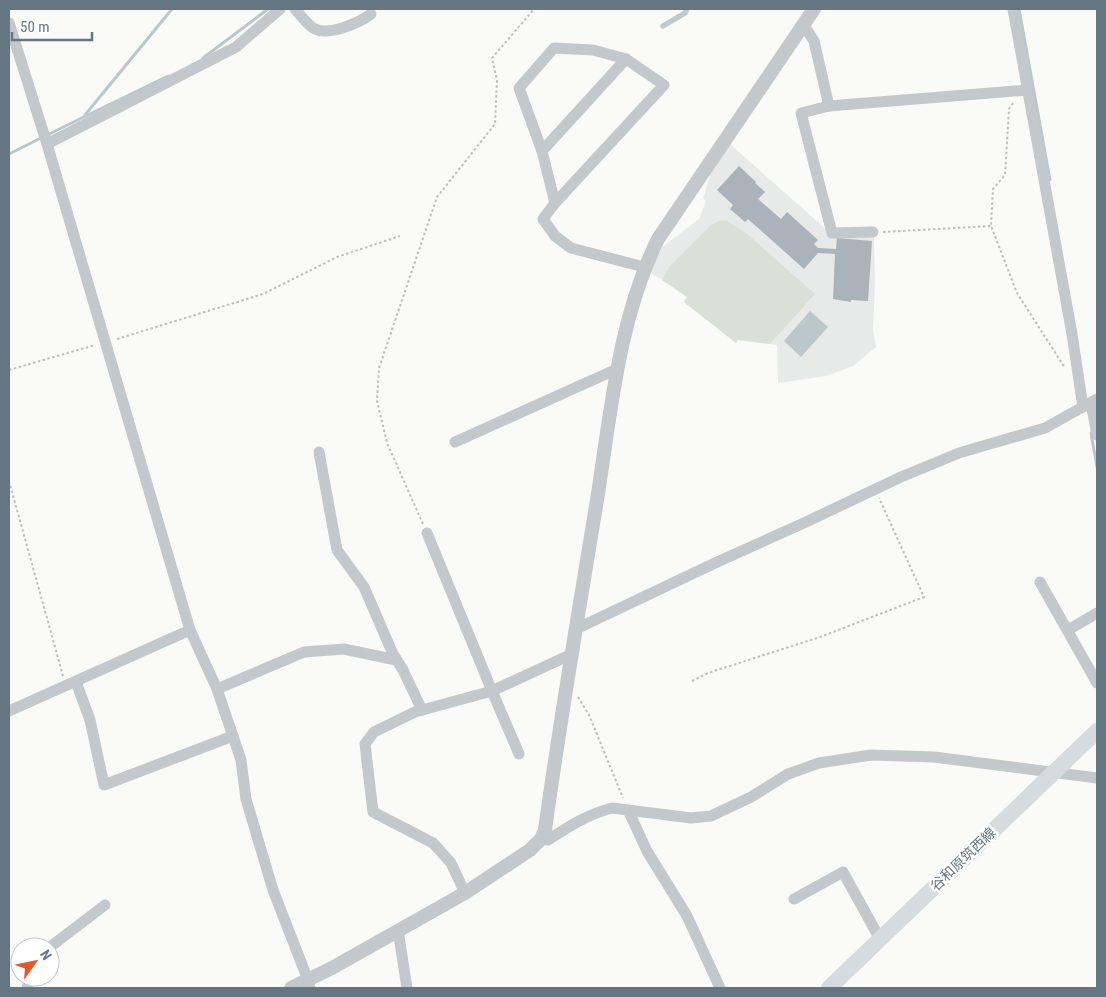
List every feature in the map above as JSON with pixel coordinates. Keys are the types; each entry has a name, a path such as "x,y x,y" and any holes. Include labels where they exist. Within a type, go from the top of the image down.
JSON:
{"main road":[{"name":"谷和原筑西線","path":"829,988 1097,731"}],"street":[{"path":"47,144 236,47 280,9"},
{"path":"295,9 315,29 331,31 362,21 371,14"},
{"path":"291,988 309,984 398,930 465,893 530,850 541,839 545,830 622,338 644,267 658,239 814,9"},
{"path":"1013,9 1025,90 1072,334 1080,392 1090,403 1097,435"},
{"path":"9,23 47,144 190,630 217,689 233,736 241,760 246,799 273,890 309,984"},
{"path":"803,24 814,42 828,106"},
{"path":"555,203 542,151 518,88 554,48 593,50 626,59 664,86 555,203 544,219 555,236 571,248 644,267"},
{"path":"542,151 626,59"},
{"path":"873,232 832,233 802,113 828,106 1025,90"},
{"path":"455,442 617,369"},
{"path":"576,629 715,563 959,453 1045,428 1090,403"},
{"path":"319,452 337,550 364,587 392,654 403,670 422,710"},
{"path":"427,533 519,754"},
{"path":"1040,582 1097,683"},
{"path":"1068,630 1097,613"},
{"path":"9,711 190,630"},
{"path":"217,689 304,652 344,649 396,660"},
{"path":"465,893 451,863 433,843 373,812 365,744 374,732 415,712 492,691 572,654"},
{"path":"71,684 90,720 104,784 233,736"},
{"path":"541,839 548,840 573,824 612,808 691,818 711,816 751,797 788,774 819,763 871,755 934,757 1097,778"},
{"path":"628,810 647,851 687,916 720,988"},
{"path":"794,899 843,872 880,939"},
{"path":"60,940 105,905"},
{"path":"398,930 407,988"}],"lane":[{"path":"663,26 684,13 687,9"}],"path":[{"path":"427,533 387,443 377,401 379,368 438,197 495,124 498,80 492,58 534,9"},
{"path":"1025,90 1009,109 1004,175 993,189 991,226 1017,294 1080,392"},
{"path":"873,232 991,226"},
{"path":"9,370 263,294 337,257 400,236"},
{"path":"9,481 71,684"},
{"path":"692,681 708,673 820,637 924,596 875,490"},
{"path":"567,680 589,715 628,810"}],"shaded area":[{"path":"730,144 828,231 874,236 873,330 876,347 853,366 826,376 778,383 777,345 738,340 736,343 684,302 687,297 670,284 650,273 662,247 699,219 706,201 703,199 712,170"},
{"path":"719,221 727,221 747,234 815,294 770,344 738,340 736,343 684,302 687,297 662,280 669,267 711,225"},
{"path":"810,311 828,327 801,357 784,341"}],"building":[{"path":"739,166 765,192 758,199 781,219 787,212 818,240 814,244 818,248 836,249 837,238 872,241 868,301 851,300 851,302 833,299 835,254 818,253 804,269 748,219 745,222 730,209 733,205 717,190"}],"waterway":[{"path":"85,115 172,9"},
{"path":"203,58 268,9"},
{"path":"1019,9 1050,180"},
{"path":"49,134 168,76"},
{"path":"9,154 39,139"},
{"path":"1091,433 1097,467"}]}
